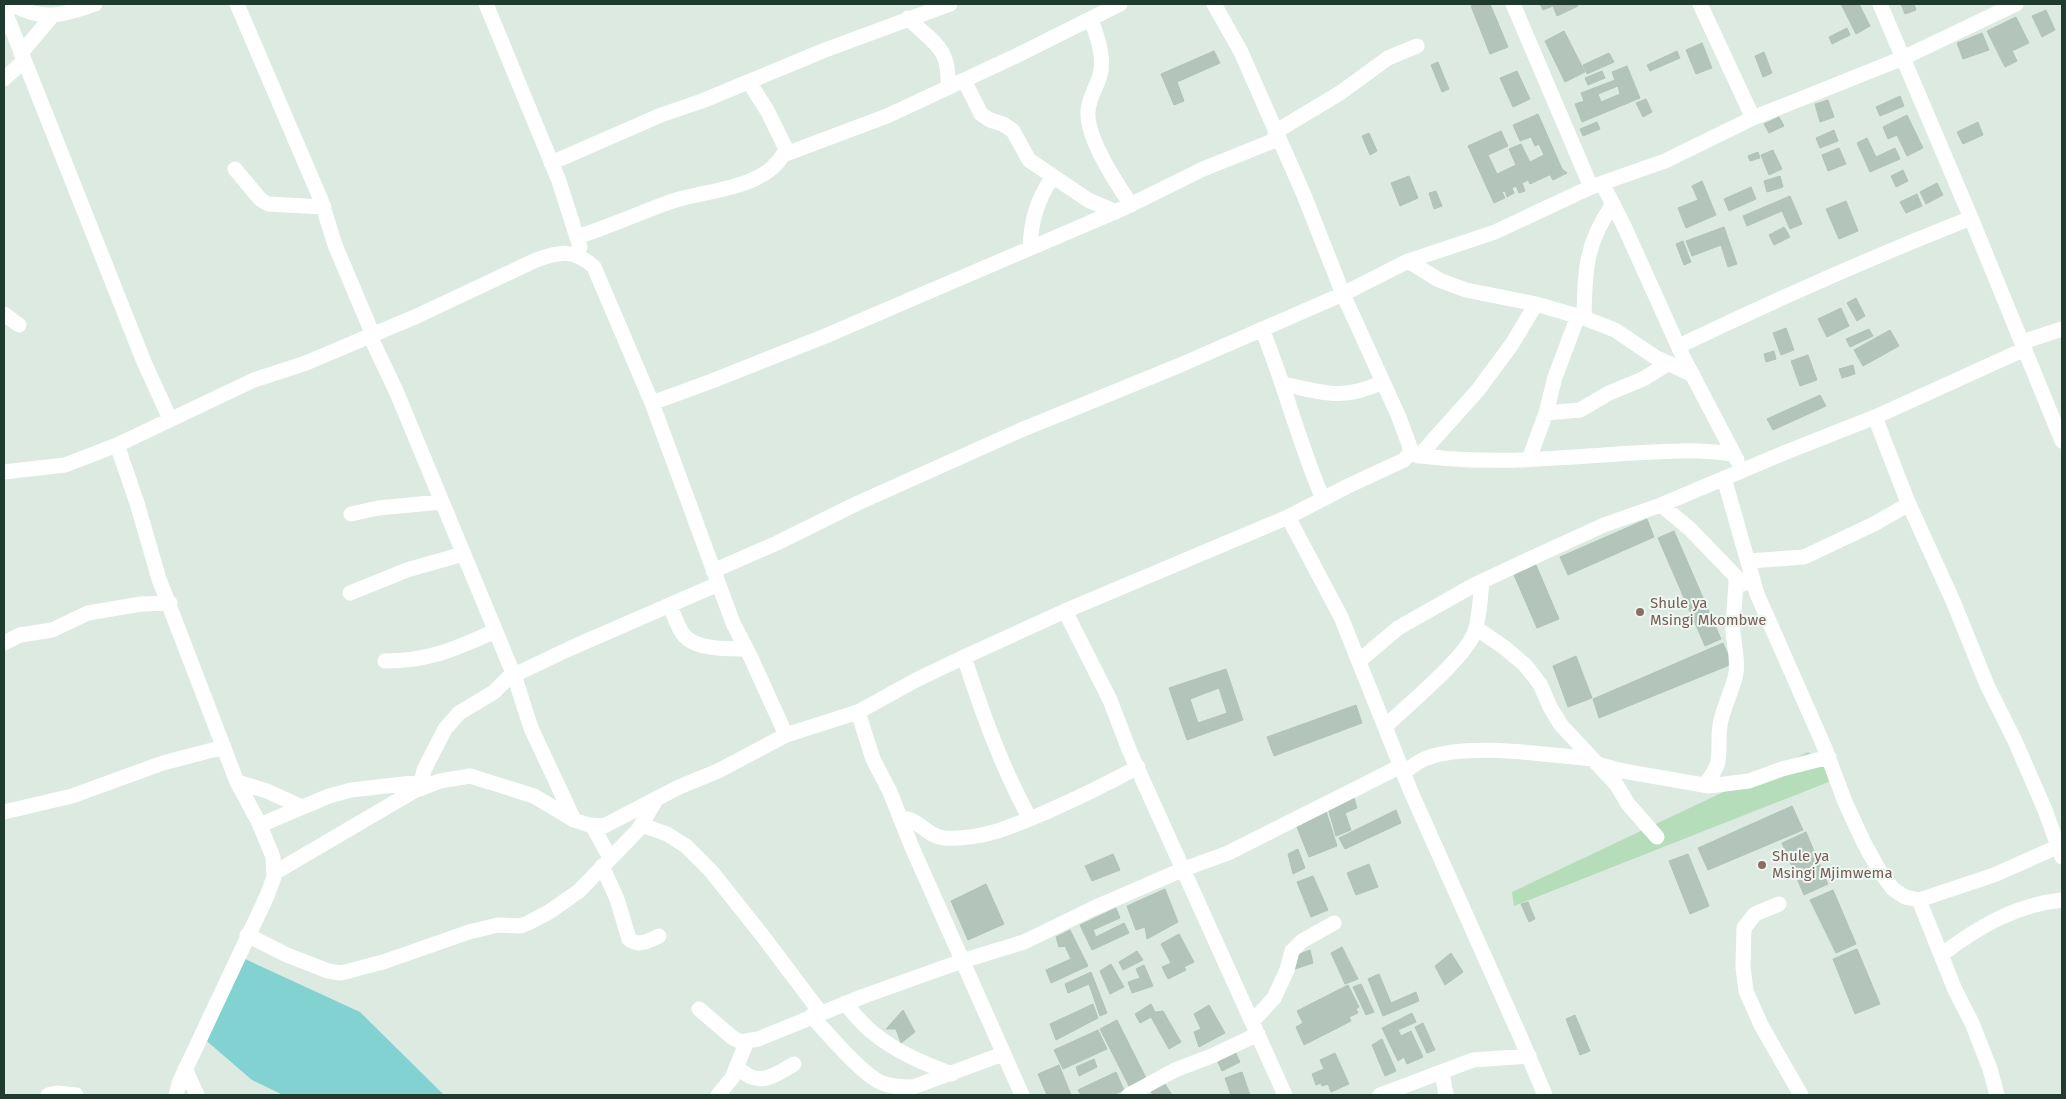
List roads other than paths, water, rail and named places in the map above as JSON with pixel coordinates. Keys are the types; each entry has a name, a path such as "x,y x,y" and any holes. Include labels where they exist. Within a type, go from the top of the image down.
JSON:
{"street":[{"path":"12,4 41,15 65,14 95,4"},
{"path":"551,163 661,115 702,101 908,18 950,4"},
{"path":"783,155 887,116 964,80 1095,12 1120,4"},
{"path":"1214,4 1241,52 1304,195 1343,294 1414,455"},
{"path":"1513,4 1597,185 1613,204 1692,375 1742,470"},
{"path":"1700,4 1753,118"},
{"path":"1880,4 1971,218 2062,441"},
{"path":"1983,20 1989,4"},
{"path":"274,873 421,786 424,770 445,729 459,713 494,692 513,674 670,605 778,543 858,503 1021,430 1343,294 1408,261 1496,232 1597,185 1665,161 1753,118 1903,58 2016,4"},
{"path":"239,6 324,207 335,245 513,674 531,728 574,820"},
{"path":"492,6 551,163 584,258"},
{"path":"4,9 144,362 170,419"},
{"path":"1095,12 1102,60 1100,75 1091,96 1088,113 1094,137 1105,163 1131,205"},
{"path":"4,79 23,57 53,15"},
{"path":"908,18 944,53 949,69 948,87"},
{"path":"652,402 712,381 823,337 1116,212 1277,135 1388,58 1417,46"},
{"path":"964,80 981,114 1013,131 1029,160 1052,178 1088,200 1116,212"},
{"path":"577,237 669,202 739,185 766,172 780,161 786,150 777,129 749,82"},
{"path":"235,170 260,199 268,204 324,207"},
{"path":"1030,248 1033,217 1038,202 1052,178"},
{"path":"1530,459 1546,413 1555,377 1581,317 1585,270 1594,234 1613,204"},
{"path":"1679,346 1860,262 1971,218"},
{"path":"4,472 65,465 117,445 254,380 306,363 372,335 536,260 555,253 572,253 584,258 594,267 652,402 733,623 786,735"},
{"path":"1408,261 1439,280 1457,286 1536,304 1581,317 1615,330 1655,357 1692,375"},
{"path":"260,825 302,807 351,790 421,786 470,776 534,796 574,820 604,826 679,787 718,771 786,735 858,712 916,680 964,657 1065,611 1288,517 1414,455 1478,390 1512,344 1536,304"},
{"path":"4,314 19,325"},
{"path":"1262,329 1310,470 1323,499"},
{"path":"1359,661 1398,628 1482,582 1604,525 1661,505 1742,470 1875,417 2062,329"},
{"path":"1546,413 1580,410 1609,393 1642,379 1668,363"},
{"path":"1282,384 1330,394 1346,395 1365,390 1383,382"},
{"path":"1724,478 1758,594 1829,757 1856,826 1879,870 1893,889 1905,897 1919,900 2060,852 2045,810 2016,741 1987,685 1953,601 1909,504 1875,417"},
{"path":"117,445 137,503 159,579 170,603 237,782 260,825 273,857 274,873 267,896 185,1069 176,1095"},
{"path":"1414,455 1445,459 1505,462 1683,450 1734,454"},
{"path":"351,514 378,508 441,502"},
{"path":"1748,561 1804,557 1874,524 1909,504"},
{"path":"1661,505 1690,529 1764,608"},
{"path":"1288,517 1341,617 1402,769 1545,1095"},
{"path":"350,593 407,570 463,554"},
{"path":"1704,785 1714,774 1719,761 1722,714 1735,676 1737,663 1733,631 1736,577"},
{"path":"1385,727 1435,680 1474,634 1479,618 1482,582"},
{"path":"4,643 20,635 52,630 88,613 141,604 170,603"},
{"path":"670,605 684,636 693,642 713,647 746,649"},
{"path":"1065,611 1110,700 1138,767 1285,1095"},
{"path":"1476,628 1505,648 1525,665 1540,684 1550,707 1561,725 1616,784 1628,804 1657,837"},
{"path":"385,661 422,659 442,654 495,632"},
{"path":"964,657 985,718 1030,819"},
{"path":"858,712 873,759 1022,1095"},
{"path":"4,812 72,796 163,763 224,747"},
{"path":"699,1009 733,1038 741,1042 758,1039 845,1003 962,961 1024,942 1094,908 1228,853 1426,758 1459,751 1499,752 1595,762 1623,770 1709,786 1749,781 1782,769 1829,757"},
{"path":"900,818 914,820 937,837 982,836 1012,828 1089,794 1138,767"},
{"path":"237,782 267,791 302,807"},
{"path":"247,935 287,955 328,971 341,973 469,932 498,925 520,926 549,912 579,891 642,825 656,800"},
{"path":"592,825 606,862 629,939 633,942 643,943 658,936"},
{"path":"642,825 667,834 686,846 711,871 816,1014 850,1056 881,1082 898,1087 913,1087 1003,1054"},
{"path":"1919,900 1941,955 1972,1022 1990,1069 1997,1095"},
{"path":"1941,955 1971,932 2027,906 2062,900"},
{"path":"1779,904 1755,914 1744,928 1743,967 1746,991 1761,1025 1800,1095"},
{"path":"1139,1093 1175,1070 1214,1055 1255,1028 1264,1010 1274,998 1292,950 1302,941 1334,924"},
{"path":"845,1003 870,1031 889,1045 911,1058 952,1074"},
{"path":"718,1095 732,1078 747,1041"},
{"path":"1380,1095 1473,1060 1529,1056"},
{"path":"737,1066 746,1076 758,1080 775,1075 794,1064"},
{"path":"185,1069 197,1095"},
{"path":"1442,1072 1446,1095"},
{"path":"48,1095 57,1093 76,1095"}],"water":[{"path":"245,959 360,1012 444,1095 283,1095 252,1080 202,1037"}],"place":[{"name":"Shule ya Msingi Mkombwe","path":"1640,612"},
{"name":"Shule ya Msingi Mjimwema","path":"1762,865"}]}
